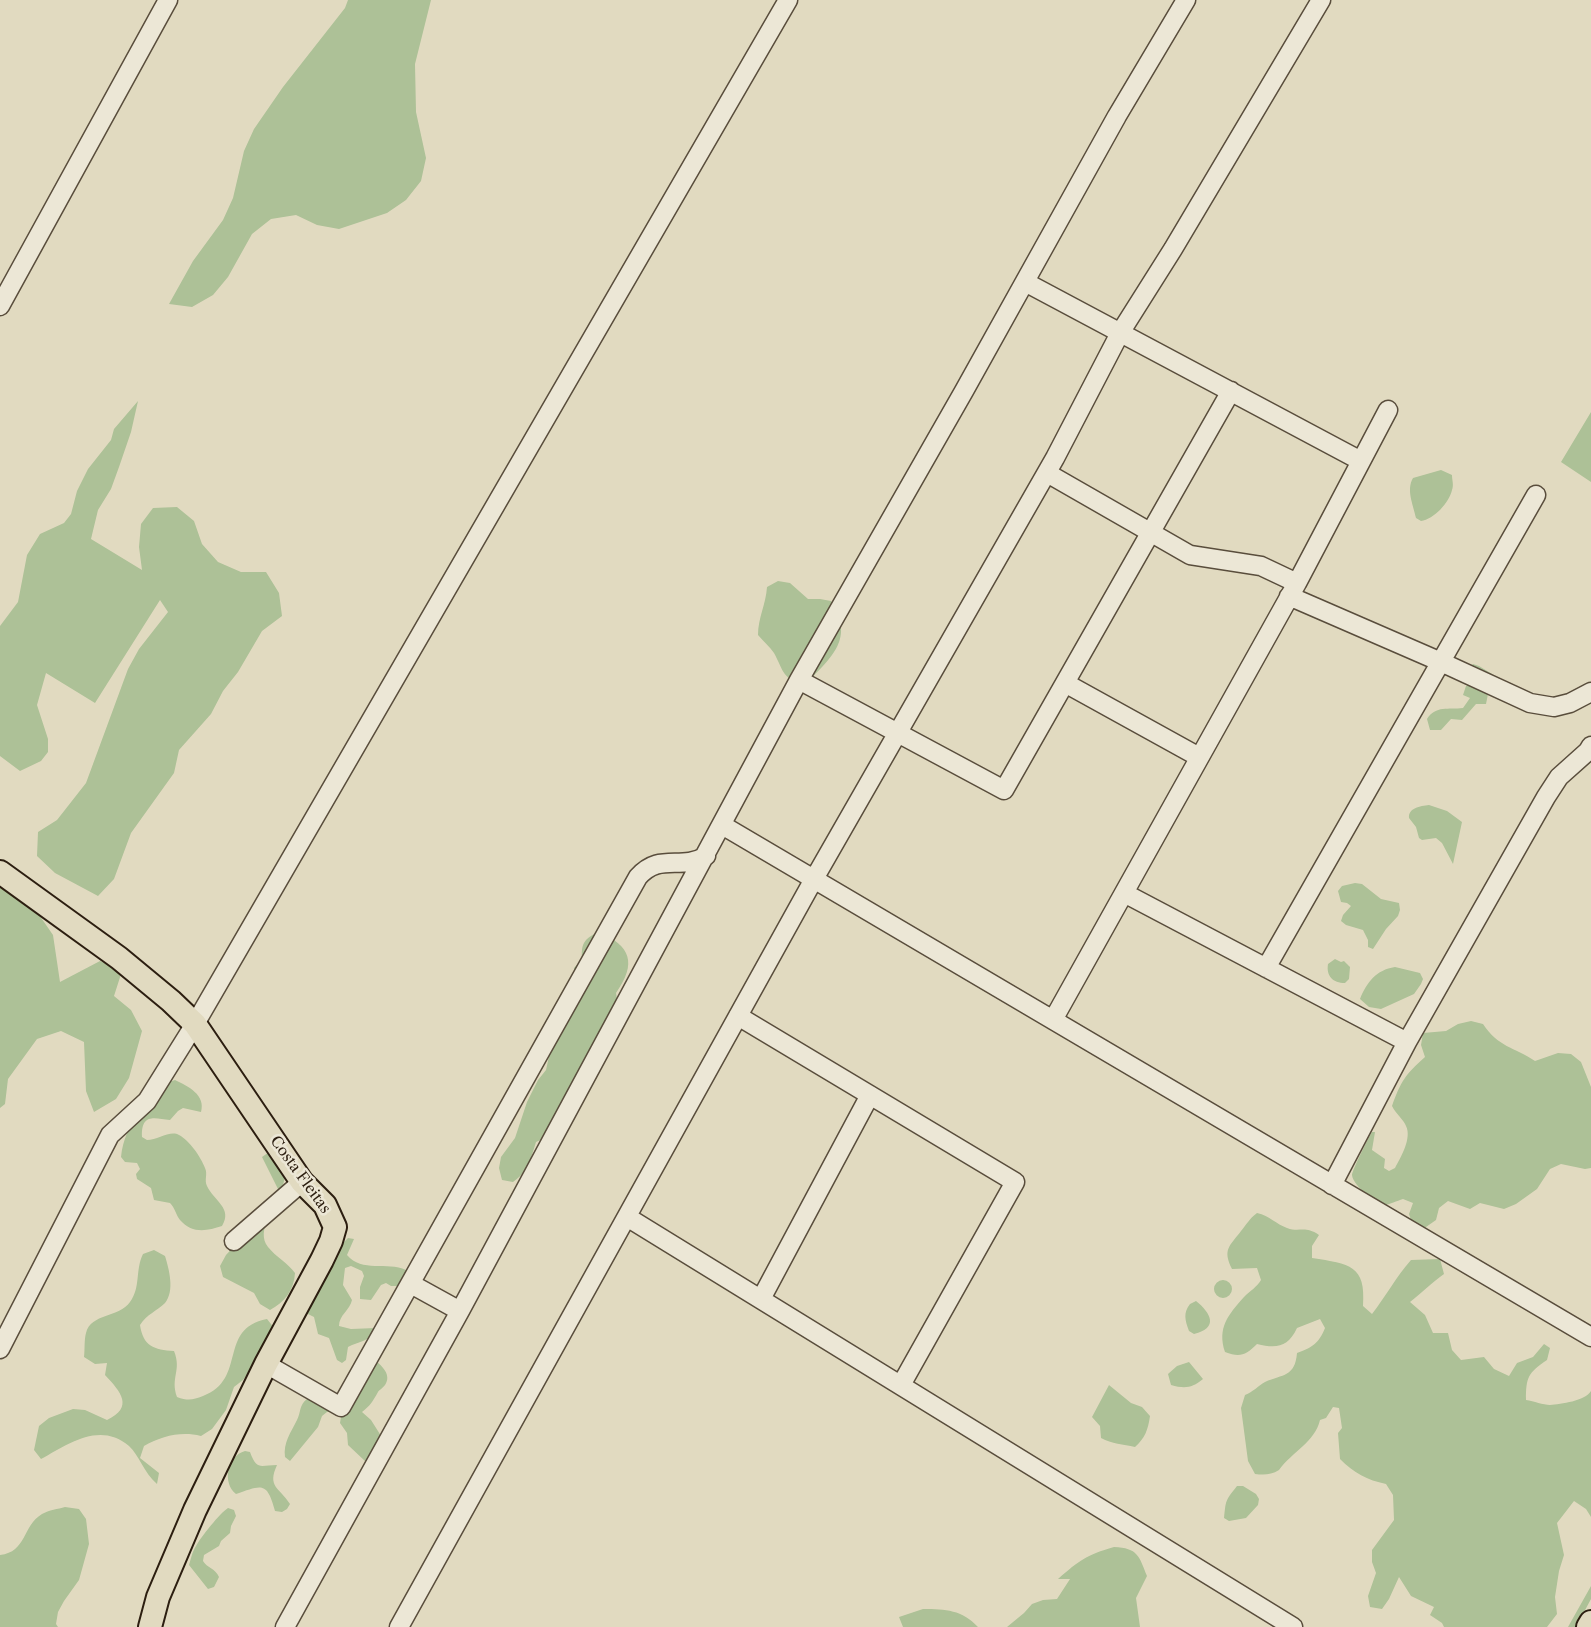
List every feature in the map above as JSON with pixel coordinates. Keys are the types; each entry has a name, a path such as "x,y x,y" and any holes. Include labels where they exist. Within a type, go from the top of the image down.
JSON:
{"main road":[{"name":"Costa Fleitas","path":"0,872 119,958 195,1024 303,1182 325,1205 335,1227 332,1241 266,1364 183,1538 158,1597 150,1627"},
{"path":"1588,1627 1591,1622"}],"street":[{"path":"0,306 168,0"},
{"path":"0,1349 110,1135 147,1101 195,1024 788,0"},
{"path":"285,1627 460,1311 706,856 748,773 1118,116 1186,0"},
{"path":"399,1627 814,879 1047,473 1120,333 1173,249 1321,0"},
{"path":"1025,282 1361,461"},
{"path":"800,680 1004,790 1231,391"},
{"path":"1053,1020 1293,590 1388,410"},
{"path":"1047,473 1190,555 1261,566 1293,590 1530,703 1554,707 1570,703 1591,692"},
{"path":"1266,968 1536,495"},
{"path":"1065,683 1199,757"},
{"path":"1332,1185 1407,1042 1546,796 1559,777 1591,746"},
{"path":"722,825 1591,1337"},
{"path":"266,1364 341,1407 638,877 644,870 657,863 693,861 706,856"},
{"path":"1124,893 1407,1042"},
{"path":"738,1016 1015,1182 901,1385"},
{"path":"761,1299 870,1095"},
{"path":"234,1241 303,1182"},
{"path":"627,1217 1293,1627"},
{"path":"411,1284 460,1311"}],"green space":[{"path":"348,0 431,0 415,64 416,112 426,158 421,181 406,200 387,213 339,229 317,225 296,215 271,219 252,234 228,277 213,295 192,307 169,304 193,261 223,220 233,198 244,151 254,129 283,87 345,8"},
{"path":"138,401 131,432 111,489 98,510 91,539 142,570 139,547 141,524 153,508 177,507 194,521 202,544 218,562 241,572 266,572 279,593 282,616 262,631 238,672 223,691 211,714 179,750 174,773 131,833 114,879 98,896 55,873 37,856 38,832 57,820 86,783 128,669 139,649 168,612 160,600 95,703 46,673 37,705 48,739 48,752 41,761 20,771 0,756 0,626 18,602 27,555 40,534 64,523 71,514 77,491 88,469 111,440 114,429"},
{"path":"1591,412 1591,482 1561,462"},
{"path":"1441,470 1452,475 1453,486 1450,495 1436,514 1421,521 1416,518 1410,492 1411,483 1413,478"},
{"path":"778,581 790,583 808,599 831,601 838,614 841,637 837,646 825,664 807,683 788,677 774,653 758,635 767,587"},
{"path":"1473,664 1492,674 1486,704 1476,704 1462,720 1451,719 1441,730 1430,730 1427,719 1434,712 1463,708 1470,698 1463,695 1466,686 1472,685 1471,666"},
{"path":"1429,805 1447,811 1462,822 1453,864 1442,843 1436,838 1422,840 1419,838 1416,827 1409,818 1413,810"},
{"path":"1362,884 1381,899 1399,903 1398,916 1373,949 1368,947 1368,940 1363,930 1346,925 1341,921 1351,906 1341,902 1338,891 1342,886"},
{"path":"0,887 26,896 53,935 60,982 100,961 122,971 114,996 131,1010 142,1031 129,1078 116,1099 94,1112 86,1091 84,1042 61,1031 37,1039 8,1079 5,1104 0,1108"},
{"path":"599,932 618,943 627,957 627,973 616,993 618,1005 625,1015 623,1027 614,1035 547,1137 536,1142 522,1174 513,1182 502,1180 499,1168 501,1157 515,1138 527,1102 546,1070 551,1047 566,1026 578,991 574,968 582,959 584,942"},
{"path":"1335,959 1344,961 1350,967 1349,979 1345,983 1337,982 1329,975 1328,964"},
{"path":"1395,967 1420,973 1423,979 1421,984 1414,994 1381,1009 1369,1007 1360,999 1366,987 1377,974"},
{"path":"1471,1021 1483,1024 1494,1038 1535,1061 1558,1053 1571,1054 1581,1062 1591,1087 1591,1168 1561,1164 1550,1169 1537,1189 1516,1204 1504,1209 1480,1203 1470,1209 1448,1201 1439,1208 1436,1220 1426,1227 1413,1226 1409,1214 1413,1203 1403,1199 1386,1205 1377,1202 1356,1184 1352,1175 1372,1132 1375,1132 1372,1150 1385,1159 1384,1168 1389,1171 1395,1168 1408,1136 1405,1124 1392,1106 1404,1079 1425,1057 1421,1045 1423,1033 1446,1031 1458,1024"},
{"path":"175,1080 195,1092 201,1101 201,1112 183,1108 170,1120 150,1119 144,1124 142,1137 147,1140 175,1134 183,1137 191,1145 205,1168 207,1186 224,1209 225,1220 222,1226 216,1228 200,1230 190,1228 179,1218 170,1203 154,1200 151,1188 137,1179 136,1174 140,1169 137,1163 125,1162 121,1157 123,1145 132,1124 144,1107 169,1082"},
{"path":"272,1150 286,1168 282,1188 265,1226 265,1240 271,1251 295,1273 288,1295 270,1310 260,1304 254,1293 223,1277 220,1266 226,1255 276,1201 278,1189 262,1157"},
{"path":"1257,1213 1287,1228 1310,1230 1319,1235 1312,1246 1312,1258 1336,1262 1353,1269 1362,1282 1363,1306 1372,1314 1411,1260 1440,1259 1444,1274 1410,1302 1425,1315 1433,1333 1448,1333 1452,1350 1461,1360 1484,1357 1494,1369 1509,1376 1517,1363 1533,1357 1544,1344 1550,1348 1547,1360 1529,1376 1526,1400 1547,1405 1560,1404 1578,1400 1591,1391 1591,1517 1586,1509 1574,1501 1557,1523 1564,1555 1555,1597 1557,1614 1547,1627 1444,1627 1430,1615 1434,1607 1411,1596 1399,1577 1382,1609 1370,1607 1368,1596 1376,1573 1372,1562 1372,1550 1394,1520 1393,1495 1386,1484 1361,1475 1340,1459 1338,1433 1342,1428 1339,1408 1333,1407 1326,1418 1320,1420 1313,1435 1279,1470 1267,1474 1255,1474 1248,1461 1241,1408 1245,1395 1265,1382 1291,1371 1297,1353 1314,1344 1325,1328 1320,1319 1297,1328 1290,1339 1281,1345 1257,1344 1246,1353 1239,1355 1225,1352 1222,1336 1225,1322 1244,1297 1261,1280 1257,1268 1232,1269 1228,1252 1234,1240"},
{"path":"348,1238 354,1239 347,1255 353,1260 360,1264 391,1266 406,1270 408,1276 403,1286 391,1286 386,1283 381,1285 371,1300 360,1299 360,1287 364,1276 362,1271 351,1266 345,1268 343,1285 352,1300 339,1326 351,1329 376,1328 368,1339 348,1347 346,1360 342,1363 337,1360 329,1338 318,1334 314,1317 304,1312 336,1250"},
{"path":"154,1250 165,1256 170,1292 165,1303 140,1325 144,1338 151,1346 174,1351 177,1364 175,1390 177,1397 193,1399 217,1388 230,1367 242,1333 252,1324 267,1319 275,1329 265,1351 243,1380 234,1387 226,1410 212,1429 201,1436 172,1435 144,1446 140,1458 159,1473 157,1484 129,1446 107,1435 96,1435 73,1442 41,1459 34,1450 39,1426 49,1418 73,1409 85,1410 107,1420 120,1410 122,1399 120,1393 105,1375 107,1363 95,1364 84,1357 85,1336 93,1322 119,1311 130,1302 136,1290 143,1254"},
{"path":"1219,1280 1227,1280 1232,1285 1230,1296 1219,1298 1214,1293 1214,1285"},
{"path":"1196,1301 1206,1310 1210,1324 1207,1328 1194,1334 1189,1331 1186,1314 1190,1304"},
{"path":"375,1360 385,1371 387,1381 362,1412 371,1420 383,1439 366,1462 348,1445 347,1433 340,1423 341,1417"},
{"path":"1189,1362 1203,1379 1188,1387 1171,1385 1168,1374 1177,1366"},
{"path":"1109,1385 1131,1403 1142,1407 1150,1416 1146,1433 1135,1447 1101,1438 1100,1426 1092,1417"},
{"path":"307,1399 314,1399 339,1412 327,1412 322,1416 318,1427 290,1461 285,1457 286,1442 301,1406"},
{"path":"245,1451 250,1452 260,1466 277,1465 273,1478 274,1483 290,1504 287,1509 282,1512 275,1511 269,1494 262,1488 236,1494 232,1489 228,1470 234,1458"},
{"path":"1237,1486 1243,1486 1256,1494 1259,1499 1258,1505 1246,1518 1229,1521 1224,1518 1226,1504"},
{"path":"65,1507 79,1509 86,1519 89,1544 79,1580 58,1612 56,1624 58,1627 0,1627 0,1555 15,1549 31,1525 42,1514"},
{"path":"228,1508 234,1510 236,1516 230,1533 219,1546 204,1555 203,1561 219,1577 214,1587 208,1589 189,1565 198,1542"},
{"path":"1114,1547 1133,1551 1142,1563 1147,1576 1136,1598 1140,1627 1007,1627 1032,1604 1057,1599 1070,1579 1058,1579 1078,1563"},
{"path":"1591,1586 1591,1599 1576,1627 1568,1627"},
{"path":"923,1609 939,1609 960,1614 978,1627 903,1627 899,1617"}]}
